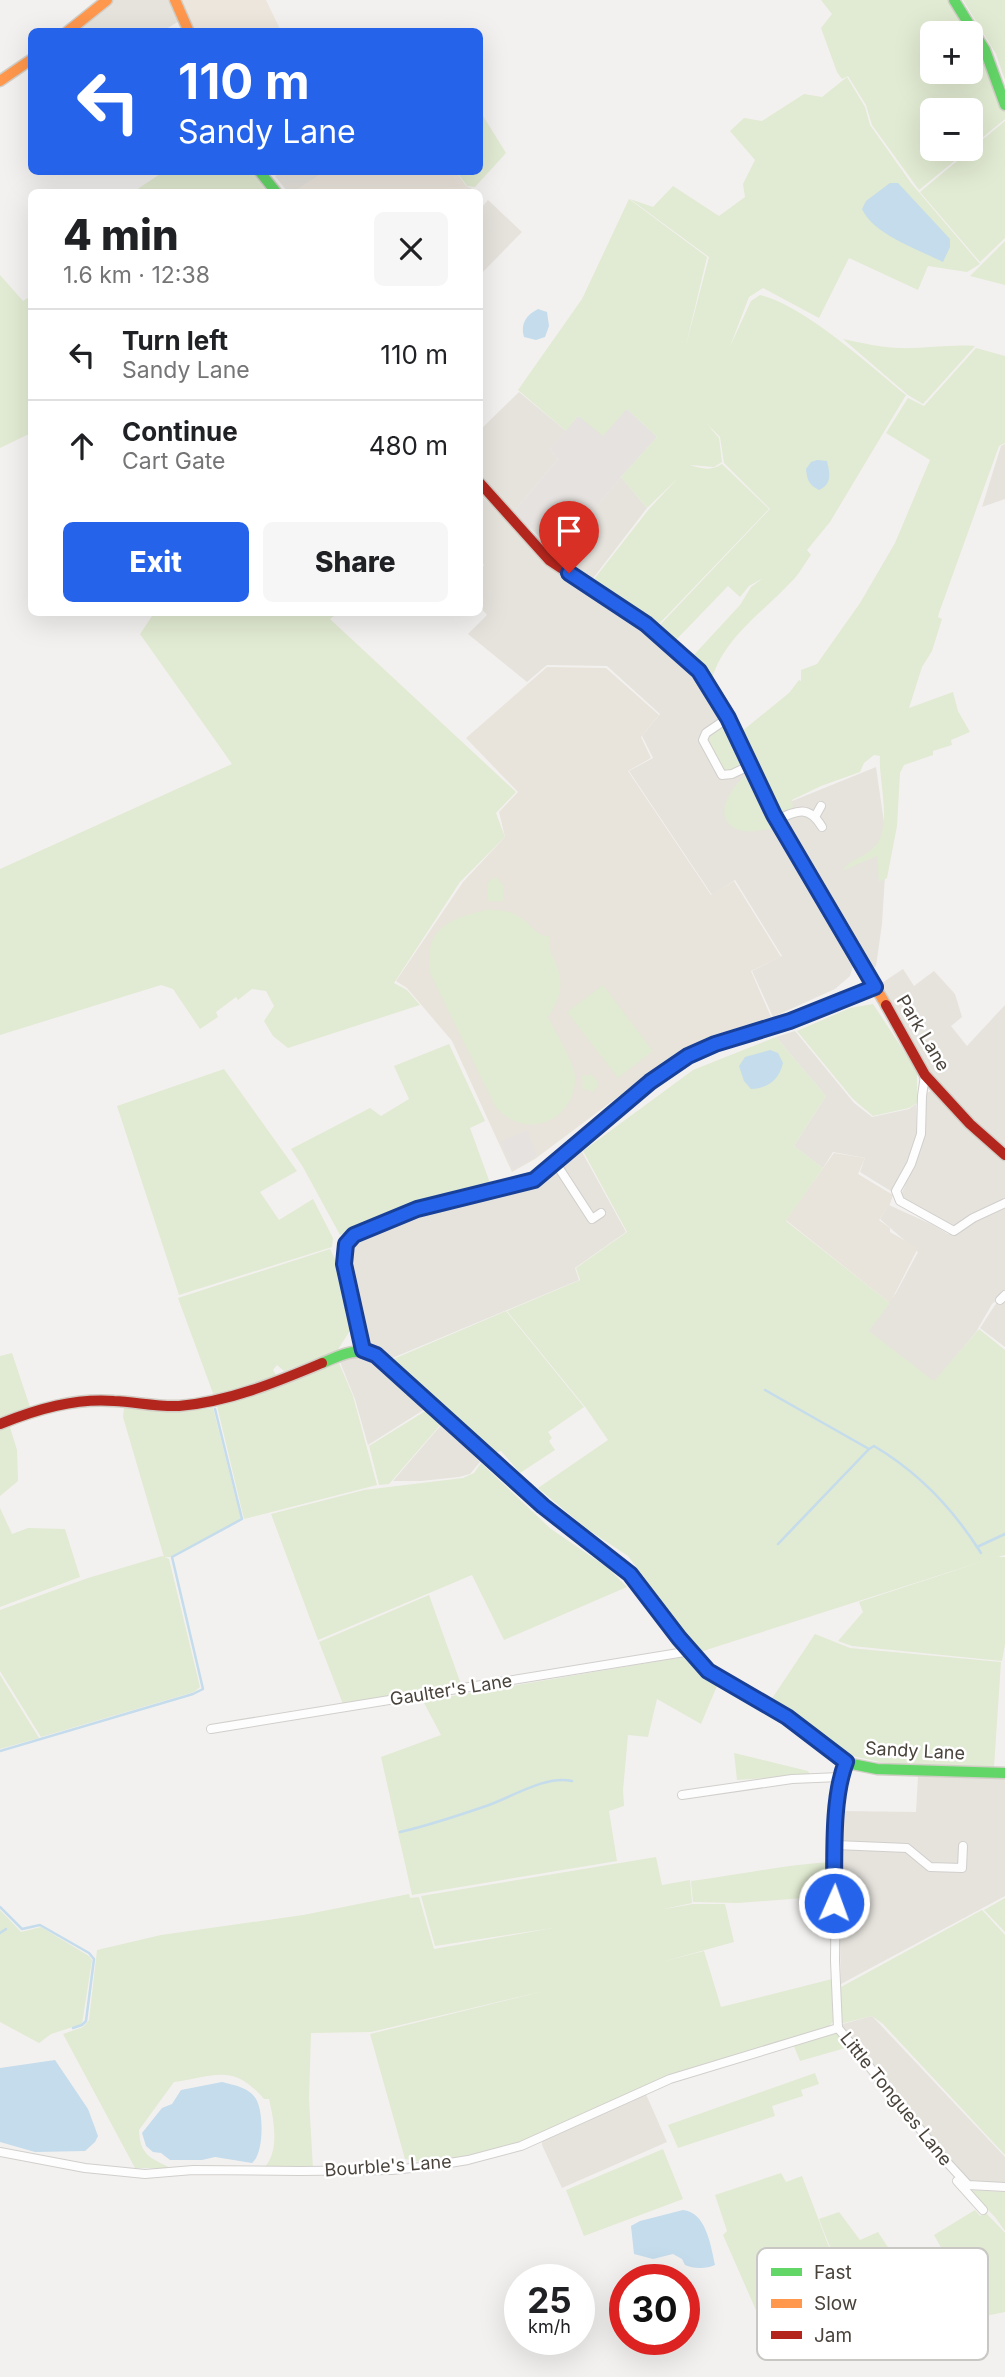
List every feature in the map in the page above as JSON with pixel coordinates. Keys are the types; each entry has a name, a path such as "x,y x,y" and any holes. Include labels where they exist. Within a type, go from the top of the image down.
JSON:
{"main road":[{"path":"72,28 107,0"},
{"path":"175,0 187,28"},
{"path":"954,0 985,50 1005,105"},
{"path":"0,82 28,62"},
{"path":"262,175 274,189"},
{"name":"Park Lane","path":"483,486 549,560 646,624 699,671 728,718 776,820 925,1075 970,1124 1005,1155"},
{"path":"0,1424 44,1409 85,1401 182,1406 214,1401 250,1392 349,1352 363,1350 344,1264 346,1244 354,1235 417,1209 534,1180 650,1082 688,1056 715,1044 790,1021 875,987"},
{"name":"Sandy Lane","path":"363,1350 376,1355 547,1510 630,1574 691,1651 715,1676 787,1717 846,1762 877,1769 1005,1773"}],"street":[{"path":"728,718 706,733 703,740 722,775 732,774 751,765"},
{"path":"816,815 821,806"},
{"path":"776,820 797,811 816,815"},
{"path":"816,815 822,827"},
{"path":"925,1075 921,1134 911,1164 896,1191 900,1201 954,1231 973,1218 1005,1203"},
{"path":"555,1162 592,1219 601,1213"},
{"name":"Gaulter's Lane","path":"211,1729 691,1651"},
{"name":"Little Tongues Lane","path":"846,1762 840,1777 836,1845 835,1961 838,2028 968,2185 1005,2187"},
{"path":"682,1796 792,1779 840,1777"},
{"path":"836,1845 907,1848 930,1867 962,1868 963,1846"},
{"name":"Bourble's Lane","path":"0,2152 85,2168 145,2174 193,2170 392,2170 431,2166 468,2160 521,2146 670,2079 838,2028"},
{"path":"904,2109 917,2134 983,2210"}],"shaded area":[{"path":"112,0 169,0 179,21 168,28 80,28"},
{"path":"176,0 266,0 280,28 191,28"},
{"path":"320,175 298,189 286,189 275,176"},
{"path":"320,175 458,175 466,186 472,189 298,189"},
{"path":"488,200 522,232 483,272 483,206"},
{"path":"519,392 566,431 550,449 558,459 512,514 483,481 483,427"},
{"path":"627,409 657,437 556,556 551,548 571,524 551,510 532,530 512,514 558,459 550,449 578,416 590,424"},
{"path":"1005,444 1005,499 982,507 1001,446"},
{"path":"621,477 647,508 591,581 556,556"},
{"path":"483,497 541,557 576,586 621,612 682,662 705,690 788,851 854,962 850,976 835,989 773,1017 752,971 782,956 735,880 712,895 629,771 653,758 642,736 660,714 607,666 547,665 527,682 468,634 487,615 483,610"},
{"path":"551,509 571,525 551,548 532,530"},
{"path":"547,667 606,668 659,715 641,737 651,758 628,771 711,895 734,881 781,957 751,971 771,1017 711,1036 675,1054 535,1159 512,1172 452,1041 407,988 396,981 463,882 505,837 499,812 518,792 466,738"},
{"path":"876,767 887,843 882,924 876,966 873,969 792,840 775,808"},
{"path":"903,969 914,986 934,971 955,994 962,1017 951,1026 967,1046 1005,1005 1005,1151 963,1110 924,1065 879,985"},
{"path":"795,1031 854,1103 872,1117 909,1109 916,1104 917,1136 894,1193 860,1172 865,1158 833,1152 823,1168 794,1146 826,1096 776,1037"},
{"path":"931,1091 1005,1160 1005,1202 952,1229 905,1202 901,1195 922,1146 926,1093"},
{"path":"527,1130 537,1156 513,1170 500,1142"},
{"path":"582,1152 626,1232 575,1268 579,1280 390,1359 370,1344 349,1266 350,1253 362,1237 419,1216 538,1185"},
{"path":"834,1153 865,1158 858,1174 893,1195 879,1220 890,1228 890,1232 918,1248 890,1303 786,1220"},
{"path":"889,1205 948,1234 957,1233 979,1216 1005,1205 1005,1292 992,1304 976,1332 934,1382 868,1331 896,1293 918,1252 880,1219"},
{"path":"1005,1296 1005,1347 980,1328 995,1305"},
{"path":"359,1356 373,1360 425,1409 368,1445 355,1399 340,1362"},
{"path":"442,1424 480,1462 470,1474 421,1481 393,1481"},
{"path":"918,1776 1005,1778 1005,1896 841,1984 841,1811 916,1812"},
{"path":"872,2016 1005,2157 1005,2184 970,2184 839,2025"},
{"path":"645,2092 667,2142 562,2188 542,2140"}],"green space":[{"path":"821,0 951,0 963,21 920,21 920,84 983,84 983,55 1005,111 1005,119 983,137 983,98 920,98 920,161 954,161 919,190 872,125 866,105 848,76 842,79 837,72 821,28 832,14"},
{"path":"963,0 1005,0 1005,80 996,54 983,33 983,21 976,21"},
{"path":"847,77 865,107 870,125 911,183 980,264 967,272 928,266 918,290 849,258 819,318 763,288 749,297 730,347 751,301 760,295 778,301 816,324 906,395 830,522 807,550 811,555 799,573 734,639 717,665 712,679 692,657 740,605 751,587 763,578 749,586 740,597 728,586 675,641 659,626 770,509 724,463 720,437 706,423 719,438 722,462 714,467 690,465 706,469 714,468 722,464 769,509 657,626 591,583 649,509 678,478 647,508 621,477 657,437 627,409 603,436 578,416 566,431 518,390 582,299 629,199 707,257 685,349 709,257 630,199 653,207 673,186 719,216 745,197 743,184 755,160 730,131 744,118 762,121 804,94 822,97"},
{"path":"483,116 506,153 475,187 467,186 459,175 483,175"},
{"path":"1005,121 1005,238 980,262 920,192 957,161 983,161 983,139"},
{"path":"158,175 254,175 265,189 138,189"},
{"path":"1005,241 1005,285 970,276"},
{"path":"0,275 23,301 28,298 28,434 0,448"},
{"path":"843,339 898,348 975,346 923,404 908,395"},
{"path":"976,348 1005,356 1005,443 999,446 939,613 938,617 942,619 932,651 922,667 909,708 953,692 958,711 970,732 951,740 952,745 933,751 933,755 904,765 900,773 897,826 887,878 879,882 877,856 842,871 873,848 883,829 880,756 874,755 864,763 860,772 792,800 793,809 777,812 741,732 801,681 801,670 817,664 860,603 895,543 930,460 886,433 908,398 924,406"},
{"path":"152,616 334,616 330,619 516,792 496,813 505,837 460,882 394,983 407,990 420,1005 288,1048 273,1036 264,1021 274,1006 266,991 252,989 238,1000 236,997 216,1012 218,1017 200,1029 173,989 161,985 0,1035 0,869 232,764 140,634"},
{"path":"725,725 744,764 731,771 724,771 707,739"},
{"path":"748,773 775,827 742,831 732,827 726,820 724,810 727,799"},
{"path":"496,877 504,886 503,901 488,901 488,882"},
{"path":"485,910 514,914 540,934 550,937 560,988 555,1006 548,1017 568,1055 575,1077 573,1093 567,1106 546,1122 519,1123 506,1117 495,1106 430,973 431,946 441,928 449,922"},
{"path":"603,985 653,1051 618,1078 567,1012"},
{"path":"873,1004 917,1071 917,1103 909,1108 873,1116 853,1099 797,1031 850,1008"},
{"path":"776,1037 826,1096 794,1146 823,1168 786,1221 890,1303 869,1331 934,1381 979,1329 1005,1350 1005,1555 998,1557 1005,1557 1005,1644 1002,1661 852,1646 838,1641 863,1612 859,1602 996,1557 700,1652 628,1556 587,1529 538,1488 608,1440 586,1408 507,1311 580,1280 576,1268 627,1232 583,1151 693,1070"},
{"path":"449,1044 485,1121 470,1128 490,1183 415,1203 340,1235 291,1149 370,1108 381,1116 409,1099 394,1066"},
{"path":"224,1069 297,1171 260,1192 279,1220 313,1199 333,1238 332,1247 179,1295 117,1106"},
{"path":"590,1073 599,1086 593,1093 588,1089 585,1091 581,1085 581,1075 589,1076"},
{"path":"330,1249 338,1265 353,1326 337,1351 284,1371 277,1365 273,1370 276,1375 214,1396 178,1298"},
{"path":"506,1311 584,1407 548,1432 552,1438 549,1441 555,1450 520,1473 501,1451 490,1454 391,1360"},
{"path":"12,1353 30,1407 0,1418 0,1356"},
{"path":"339,1363 353,1396 377,1485 244,1519 217,1406 259,1394"},
{"path":"124,1408 181,1412 213,1408 241,1519 170,1557 164,1557 123,1417"},
{"path":"427,1410 441,1424 389,1484 379,1485 369,1446"},
{"path":"9,1424 17,1450 18,1481 0,1496 0,1429"},
{"path":"481,1463 551,1529 608,1568 627,1587 504,1640 472,1575 318,1640 271,1514 364,1490 463,1478 474,1473"},
{"path":"0,1508 12,1534 28,1528 65,1529 80,1577 0,1607"},
{"path":"162,1556 169,1559 200,1687 194,1692 41,1737 0,1671 0,1610 88,1578"},
{"path":"429,1595 462,1687 343,1704 319,1642"},
{"path":"815,1634 850,1648 1001,1662 994,1767 920,1766 852,1756 806,1723 769,1703"},
{"path":"683,1657 717,1686 701,1724 657,1699 648,1737 628,1735 624,1806 609,1811 617,1861 412,1895 381,1757 441,1735 423,1701"},
{"path":"0,1675 39,1738 0,1749"},
{"path":"734,1753 808,1771 810,1775 737,1780"},
{"path":"656,1857 662,1885 690,1880 692,1903 659,1910 693,1904 725,1904 734,1942 658,1963 704,1951 721,2007 832,1979 833,2022 801,2036 667,2076 527,2142 466,2158 427,2163 405,2159 370,2034 548,1990 371,2032 311,2033 309,2099 313,2169 264,2168 274,2144 269,2099 264,2099 243,2080 223,2075 174,2082 139,2130 141,2145 148,2155 171,2168 135,2168 63,2034 83,2027 89,2020 97,1950 161,1935 303,1915 409,1894 410,1898 419,1897 434,1949 553,1928 435,1946 421,1896"},
{"path":"830,1862 829,1896 738,1903 693,1902 691,1881"},
{"path":"1005,1898 1005,1932 984,1910"},
{"path":"0,1910 21,1932 41,1927 92,1960 82,2024 51,2034 39,2043 0,2022"},
{"path":"982,1910 1005,1935 1005,2155 883,2024 872,2016 840,2024 841,1987"},
{"path":"832,2033 839,2034 849,2047 800,2061 793,2044"},
{"path":"815,2073 819,2084 801,2090 803,2096 772,2106 775,2116 678,2148 668,2125"},
{"path":"663,2149 683,2199 584,2236 566,2190"},
{"path":"781,2173 786,2182 802,2176 829,2248 757,2248 757,2312 723,2235 727,2231 715,2195"},
{"path":"968,2190 1005,2192 1005,2231 995,2217"},
{"path":"975,2210 980,2216 985,2212 1005,2233 1005,2312 988,2315 988,2248 941,2248 934,2235"},
{"path":"839,2212 860,2240 878,2232 888,2248 830,2248 819,2219"}],"water":[{"path":"890,183 898,183 950,239 950,247 943,262 886,234 868,218 862,209 866,201"},
{"path":"538,309 547,312 549,326 545,337 536,340 524,337 525,320"},
{"path":"827,461 829,474 828,482 819,490 809,482 806,469 811,462"},
{"path":"770,1050 778,1053 783,1063 779,1074 768,1085 751,1089 744,1081 739,1066 745,1057"},
{"path":"55,2060 88,2109 98,2136 95,2142 85,2151 35,2152 0,2142 0,2068"},
{"path":"222,2082 250,2092 259,2105 261,2142 252,2163 215,2157 202,2160 170,2160 146,2146 142,2133 162,2108 172,2104 181,2090"},
{"path":"683,2210 691,2212 706,2231 715,2265 700,2268 700,2264 684,2264 682,2259 673,2254 653,2259 634,2254 631,2226 640,2221"}],"waterway":[{"path":"765,1390 869,1449 874,1446 890,1456 934,1493 981,1553"},
{"path":"0,1751 203,1689 172,1557 242,1519 215,1409"},
{"path":"778,1544 869,1449"},
{"path":"977,1547 1005,1534"},
{"path":"400,1832 478,1809 530,1787 552,1781 572,1781"},
{"path":"0,1907 22,1929 40,1925 89,1953 94,1959 86,2021 73,2028"},
{"path":"0,1933 6,1929"}],"traffic: fast":[{"path":"954,0 985,50 1005,105"},
{"path":"262,175 274,189"},
{"path":"363,1350 343,1264 346,1244 354,1235 417,1209 535,1180 650,1081 663,1073"},
{"path":"322,1363 355,1352 376,1355 530,1495 630,1574 708,1671 787,1717 840,1758 852,1764 877,1769 1005,1773"}],"traffic: slow":[{"path":"72,28 107,0"},
{"path":"175,0 187,28"},
{"path":"0,81 28,62"},
{"path":"661,637 700,671 728,718 774,815 886,1005"},
{"path":"663,1073 709,1048 800,1017 875,987"}],"traffic: jam":[{"path":"483,486 549,560 646,624 661,637"},
{"path":"886,1005 925,1075 970,1124 1005,1155"},
{"path":"0,1424 42,1409 85,1401 171,1406 197,1404 252,1390 322,1363"}],"route":[{"path":"569,573 646,624 699,671 728,718 774,815 875,987 790,1021 715,1044 688,1056 650,1082 534,1180 417,1209 365,1230 354,1235 346,1244 344,1264 363,1350 376,1355 485,1456 556,1517 630,1574 708,1671 787,1717 846,1762 840,1777 838,1797 834,1903"}]}
